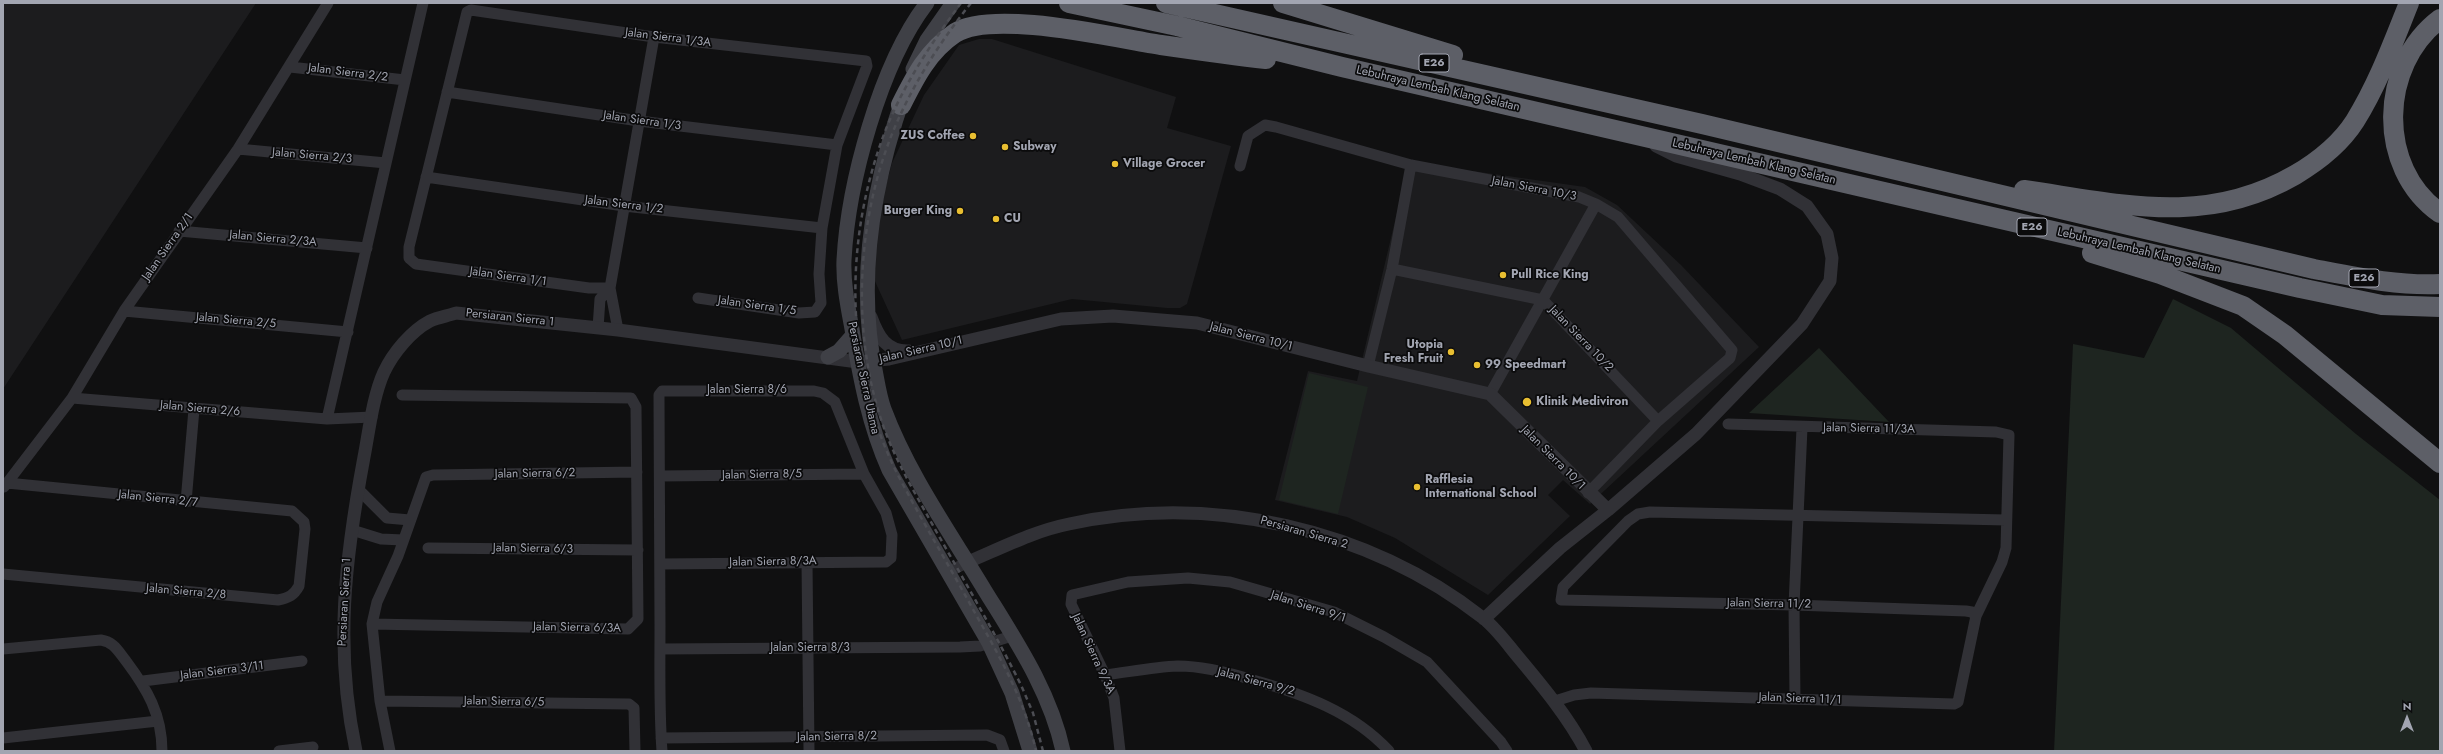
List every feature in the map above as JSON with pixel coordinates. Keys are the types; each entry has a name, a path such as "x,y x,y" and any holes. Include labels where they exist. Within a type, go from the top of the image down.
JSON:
{"highway":[{"name":"Lebuhraya Lembah Klang Selatan","path":"1069,3 1177,26 1342,67 2058,233 2382,305 2440,308"},
{"name":"Lebuhraya Lembah Klang Selatan","path":"1166,3 1702,124 1982,192 2314,269 2415,285 2440,284"},
{"path":"1284,3 1476,62 1702,124"},
{"path":"1982,192 2022,190 2147,208 2183,208 2214,206 2271,189 2308,167 2332,147 2354,122 2383,69 2409,3"},
{"path":"2440,19 2415,44 2399,74 2392,106 2394,138 2403,167 2417,190 2440,213"},
{"path":"901,105 921,66 937,48 956,33 980,26 1022,24 1212,53 1342,67"},
{"path":"2058,233 2076,248 2160,274 2243,306 2285,335 2440,463"},
{"path":"2415,285 2440,272"}],"main road":[{"name":"Persiaran Sierra Utama","path":"953,3 943,16 916,62 901,105 880,185 870,236 868,309 873,360 884,408 908,462 1035,672 1058,726 1063,751"},
{"name":"Persiaran Sierra Utama","path":"926,4 903,43 888,76 866,141 854,189 844,261 853,335 876,441 889,470 990,643 1012,693 1030,751"},
{"path":"828,357 839,351 853,335"}],"street":[{"name":"Jalan Sierra 2/1","path":"5,486 72,398 124,311 238,149 290,67 328,3"},
{"path":"327,419 423,3"},
{"name":"Jalan Sierra 1/3A","path":"447,92 467,12 471,10 654,37 866,61 867,66 837,146"},
{"path":"618,330 610,288 654,37"},
{"name":"Jalan Sierra 2/2","path":"290,67 405,80"},
{"path":"426,177 447,92"},
{"name":"Jalan Sierra 1/3","path":"447,92 639,121 837,146"},
{"name":"Jalan Sierra 10/3","path":"1240,166 1248,136 1265,125 1411,165 1579,197 1596,204 1618,217 1732,350 1730,358 1658,421"},
{"path":"1484,619 1560,548 1608,510 1696,434 1802,324 1830,281 1832,258 1827,234 1807,206 1780,189 1740,174 1676,156 1627,132"},
{"path":"822,228 837,146"},
{"name":"Jalan Sierra 2/3","path":"238,149 386,163"},
{"path":"1368,366 1392,269 1411,165"},
{"name":"Jalan Sierra 1/2","path":"426,177 624,206 822,228"},
{"name":"Jalan Sierra 1/1","path":"426,177 409,247 409,258 416,264 589,288 610,288"},
{"path":"1490,394 1596,204"},
{"name":"Jalan Sierra 1/5","path":"698,298 799,313 815,312 821,302 819,274 822,228"},
{"name":"Jalan Sierra 2/3A","path":"179,231 367,248"},
{"name":"Jalan Sierra 10/2","path":"1392,269 1543,300 1658,421"},
{"path":"598,328 600,299 610,288"},
{"path":"868,309 882,341 893,349 917,351"},
{"name":"Jalan Sierra 2/5","path":"124,311 348,332"},
{"name":"Persiaran Sierra 1","path":"356,751 346,693 342,649 346,564 358,489 372,417 384,373 394,357 410,337 430,321 456,313 491,315 618,330 858,362 873,360"},
{"name":"Jalan Sierra 10/1","path":"873,360 1060,319 1113,316 1197,323 1368,366 1490,394 1588,493 1608,510"},
{"name":"Jalan Sierra 8/6","path":"660,476 659,395 662,391 667,390 823,392 835,402 864,474"},
{"name":"Jalan Sierra 6/3A","path":"372,624 628,629 638,619 636,408 631,398 402,395"},
{"name":"Jalan Sierra 2/6","path":"72,398 327,419 372,417"},
{"path":"186,502 194,409"},
{"path":"1588,493 1658,421"},
{"name":"Jalan Sierra 11/3A","path":"1728,424 1802,428 1989,432 2004,433 2009,435"},
{"path":"1795,699 1794,605 1802,428"},
{"name":"Jalan Sierra 11/1","path":"1555,701 1574,695 1591,693 1954,704 1960,698 1976,616 2002,562 2006,548 2009,435"},
{"name":"Jalan Sierra 6/2","path":"410,520 426,477 433,475 637,472"},
{"name":"Jalan Sierra 8/5","path":"660,476 864,474"},
{"name":"Jalan Sierra 8/3A","path":"660,564 886,562 891,558 892,535 886,513 864,474"},
{"path":"660,476 660,649 662,751"},
{"name":"Jalan Sierra 2/7","path":"5,486 292,511 304,522"},
{"path":"358,489 387,518 410,520 377,602 372,624 380,701 390,751"},
{"name":"Jalan Sierra 11/2","path":"1798,515 1650,512 1638,514 1628,521 1563,587 1561,600 1794,605 1966,611 1972,612 1976,616"},
{"name":"Persiaran Sierra 2","path":"948,572 1031,535 1068,524 1138,513 1195,513 1239,516 1325,536 1395,562 1451,596 1484,619 1555,701 1586,751"},
{"path":"1798,515 2006,520"},
{"name":"Jalan Sierra 2/8","path":"3,574 180,592 278,600 287,599 294,594 299,586 304,522"},
{"path":"352,530 381,539 403,540"},
{"name":"Jalan Sierra 6/3","path":"428,548 638,550"},
{"path":"807,562 809,751"},
{"name":"Jalan Sierra 9/1","path":"1071,604 1072,595 1077,593 1128,582 1188,578 1230,582 1334,612 1384,637 1427,662 1456,691 1501,742 1507,751"},
{"name":"Jalan Sierra 9/3A","path":"1071,604 1106,675 1114,698 1120,751"},
{"name":"Jalan Sierra 8/3","path":"660,649 960,648 990,643 1012,636"},
{"path":"3,649 101,640 109,641 118,648 143,681 148,691 158,721 162,751"},
{"name":"Jalan Sierra 3/11","path":"143,681 302,661"},
{"name":"Jalan Sierra 9/2","path":"1106,675 1179,666 1227,673 1299,693 1340,714 1363,728 1375,736 1389,751"},
{"name":"Jalan Sierra 6/5","path":"380,701 629,704 634,708 635,751"},
{"path":"3,738 158,721"},
{"name":"Jalan Sierra 8/2","path":"661,738 987,735 1000,740 1004,751"},
{"path":"280,751 313,747"}],"shaded area":[{"path":"3,3 256,3 3,389"},
{"path":"979,39 992,39 1176,97 1167,128 1231,146 1187,304 1180,308 1167,308 1072,299 902,340 873,277 874,230 892,163 924,95 959,45"},
{"path":"1409,162 1585,187 1617,205 1681,265 1759,347 1590,504 1563,480 1548,495 1570,516 1488,595 1395,538 1347,517 1275,500 1308,371 1357,381"},
{"path":"2173,299 2231,328 2356,434 2440,500 2440,751 2054,751 2073,344 2144,358"},
{"path":"1819,348 1889,422 1749,413"},
{"path":"1309,373 1368,387 1338,514 1279,500"}],"railway":[{"path":"961,3 929,48 901,96 886,129 872,172 862,217 856,262 856,307 860,352 868,397 882,440 901,481 1011,680 1025,715 1036,751"},
{"path":"971,3 937,50 917,82 892,134 880,169 871,205 865,242 862,280 866,356 873,393 884,428 895,455 1021,685 1033,713 1043,751"}],"place":[{"name":"ZUS Coffee","path":"973,136"},
{"name":"Subway","path":"1005,147"},
{"name":"Village Grocer","path":"1115,164"},
{"name":"Burger King","path":"960,211"},
{"name":"CU","path":"996,219"},
{"name":"Pull Rice King","path":"1503,275"},
{"name":"Utopia Fresh Fruit","path":"1451,352"},
{"name":"99 Speedmart","path":"1477,365"},
{"name":"Klinik Mediviron","path":"1527,402"},
{"name":"Rafflesia International School","path":"1417,487"}]}
